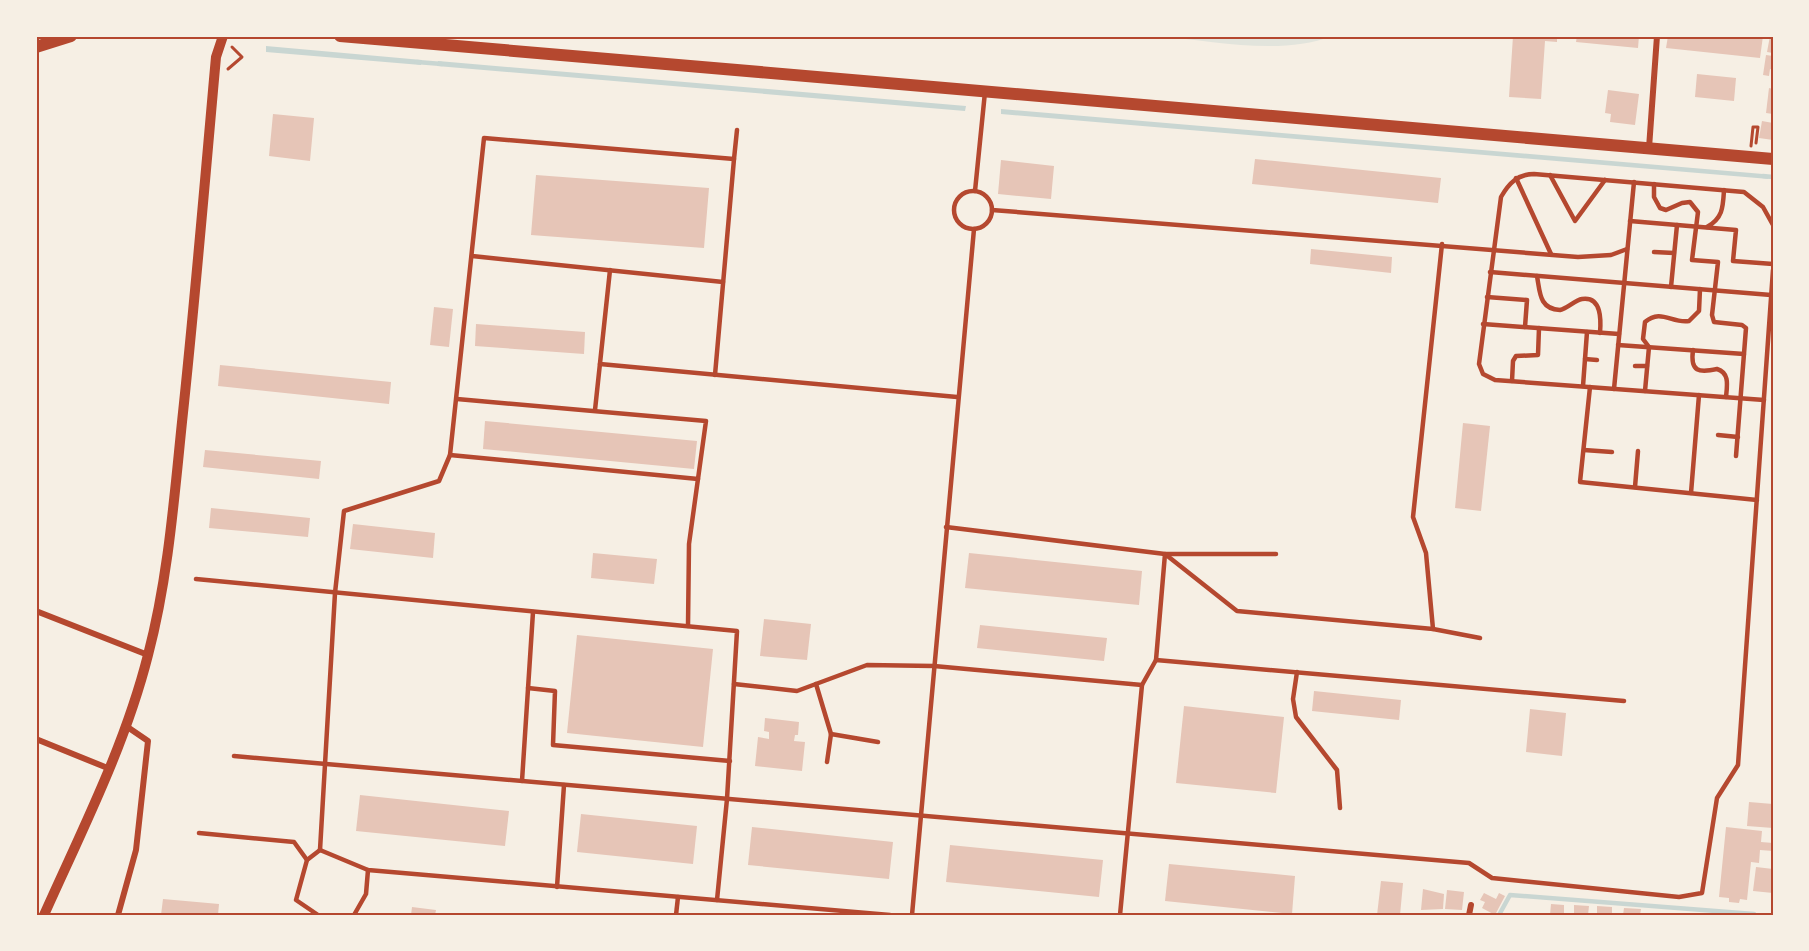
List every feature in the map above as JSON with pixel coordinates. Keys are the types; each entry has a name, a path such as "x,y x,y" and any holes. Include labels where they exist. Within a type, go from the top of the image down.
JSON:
{"main road":[{"path":"38,44 71,36"},
{"path":"340,36 1773,159"}],"street":[{"path":"1649,148 1657,36"},
{"path":"44,915 110,769 148,655 170,534 216,57 226,39"},
{"path":"36,611 148,655"},
{"path":"118,915 136,850 148,741 126,726"},
{"path":"36,739 110,769"},
{"path":"1469,915 1471,905"}],"lane":[{"path":"975,191 985,93"},
{"path":"715,375 737,130"},
{"path":"318,915 296,900 307,860 320,850 334,592 344,511 439,481 450,455 484,138 734,159"},
{"path":"1764,400 1495,380 1483,374 1479,364 1501,197 1516,178 1530,174 1550,175 1744,192 1763,207 1773,225"},
{"path":"1550,175 1575,221 1605,180"},
{"path":"1516,178 1551,254"},
{"path":"1614,389 1634,182"},
{"path":"1654,184 1654,197 1660,208 1673,208 1690,202 1698,212 1692,260 1718,262 1712,318 1714,322 1744,326 1736,456"},
{"path":"1707,227 1717,222 1721,216 1724,190"},
{"path":"975,191 984,194 990,201 992,210 983,226 974,229 958,222 954,214 954,205 958,197 966,192 975,191"},
{"path":"992,210 1493,248 1578,257 1611,255 1628,249"},
{"path":"1630,220 1736,230 1733,261 1773,264"},
{"path":"1671,286 1677,225"},
{"path":"912,915 945,527 974,229"},
{"path":"1433,629 1426,554 1413,517 1442,244"},
{"path":"1654,252 1674,253"},
{"path":"472,256 723,282"},
{"path":"595,410 610,270"},
{"path":"234,756 1468,863 1492,878 1679,897 1702,893 1717,798 1738,765 1773,270"},
{"path":"1490,272 1771,295"},
{"path":"1537,276 1541,299 1545,305 1560,310 1583,299 1596,304 1600,310 1600,333"},
{"path":"1645,391 1649,347 1643,339 1645,322 1651,317 1664,315 1673,320 1689,321 1699,310 1700,289"},
{"path":"1487,297 1527,300 1525,327"},
{"path":"1483,324 1619,334"},
{"path":"1512,381 1513,361 1516,356 1538,355 1539,328"},
{"path":"1583,386 1587,332"},
{"path":"1618,345 1744,354"},
{"path":"1694,350 1692,363 1697,370 1706,372 1717,369 1724,373 1727,380 1726,397"},
{"path":"1585,359 1597,360"},
{"path":"600,364 957,397"},
{"path":"1635,366 1647,366"},
{"path":"1590,387 1580,482 1757,500"},
{"path":"1691,493 1699,395"},
{"path":"457,399 706,421 689,544 688,626"},
{"path":"1718,435 1738,437"},
{"path":"1584,450 1612,453"},
{"path":"1635,487 1638,451"},
{"path":"450,455 698,479"},
{"path":"945,527 1166,554 1276,554"},
{"path":"1166,554 1237,610 1433,629 1480,638"},
{"path":"1120,915 1142,686 1156,660 1166,554"},
{"path":"195,579 737,631 727,799 717,900"},
{"path":"522,781 533,612"},
{"path":"1156,660 1624,701"},
{"path":"734,684 797,691 867,665 934,666 1142,686"},
{"path":"1297,672 1293,699 1296,717 1337,770 1340,808"},
{"path":"816,684 831,734 827,762"},
{"path":"528,688 555,691 553,744 729,762"},
{"path":"831,734 878,742"},
{"path":"557,886 564,785"},
{"path":"199,833 294,842 307,860"},
{"path":"320,850 368,870 890,915"},
{"path":"354,915 366,894 368,870"},
{"path":"676,915 678,897"}],"path":[{"path":"226,39 242,57 226,70"},
{"path":"1752,136 1753,127 1758,128 1756,143"}],"shaded area":[{"path":"1159,36 1332,36 1312,42 1269,46"},
{"path":"266,46 422,60 421,65 266,52"},
{"path":"438,61 966,106 965,111 437,66"},
{"path":"1001,109 1763,174 1769,179 1001,114"}],"building":[{"path":"1513,36 1557,36 1557,42 1545,41 1541,99 1509,97"},
{"path":"1577,36 1639,36 1638,48 1576,42"},
{"path":"1668,36 1763,36 1760,58 1666,48"},
{"path":"1770,36 1773,36 1773,53 1767,52"},
{"path":"1766,55 1773,56 1773,70 1770,69 1769,76 1763,75"},
{"path":"1697,74 1736,78 1734,101 1695,97"},
{"path":"1769,88 1773,89 1773,114 1766,113"},
{"path":"1608,90 1639,94 1635,125 1610,122 1611,114 1605,113"},
{"path":"273,114 314,118 310,161 269,156"},
{"path":"1762,121 1773,123 1773,140 1759,138"},
{"path":"1255,159 1441,178 1438,203 1252,184"},
{"path":"1001,160 1054,166 1051,199 998,194"},
{"path":"536,175 709,188 704,248 531,235"},
{"path":"1311,249 1392,257 1391,273 1310,264"},
{"path":"434,307 453,309 449,347 430,345"},
{"path":"476,324 585,332 584,354 475,346"},
{"path":"220,365 391,382 389,404 218,386"},
{"path":"485,421 697,441 694,469 483,449"},
{"path":"1463,423 1490,426 1481,511 1455,508"},
{"path":"205,450 321,461 319,479 203,467"},
{"path":"211,508 310,518 308,537 209,528"},
{"path":"353,524 435,533 433,558 350,549"},
{"path":"593,553 657,559 654,584 591,578"},
{"path":"969,553 1142,571 1139,605 965,588"},
{"path":"764,619 811,624 807,660 760,656"},
{"path":"980,625 1107,638 1104,661 977,648"},
{"path":"577,635 713,649 703,747 567,733"},
{"path":"1314,691 1401,700 1399,720 1312,711"},
{"path":"1184,706 1284,717 1276,793 1176,783"},
{"path":"1530,709 1566,713 1562,756 1526,752"},
{"path":"765,718 799,722 798,735 795,735 794,741 805,742 802,771 755,766 758,737 769,739 769,732 764,731"},
{"path":"360,795 509,811 505,846 356,831"},
{"path":"1749,802 1773,804 1773,828 1747,826"},
{"path":"581,814 697,826 693,864 577,852"},
{"path":"752,827 893,842 889,879 748,865"},
{"path":"1726,827 1762,831 1761,842 1773,843 1773,851 1760,850 1759,863 1751,862 1747,900 1740,899 1739,903 1729,902 1729,898 1719,897"},
{"path":"950,845 1103,860 1099,897 946,882"},
{"path":"1169,864 1295,876 1292,914 1165,901"},
{"path":"1756,867 1773,869 1773,893 1753,891"},
{"path":"1381,881 1403,883 1400,915 1377,915"},
{"path":"1423,889 1444,894 1443,909 1421,910"},
{"path":"1447,890 1464,892 1462,910 1445,909"},
{"path":"1484,893 1496,899 1499,893 1505,896 1495,915 1482,908 1485,902 1480,900"},
{"path":"163,899 219,904 218,915 161,915"},
{"path":"1551,904 1564,905 1564,915 1550,915"},
{"path":"1574,905 1589,906 1588,915 1574,915"},
{"path":"1597,906 1612,907 1612,915 1597,915"},
{"path":"412,907 436,910 435,915 411,915"},
{"path":"1624,908 1641,909 1640,915 1623,915"}],"waterway":[{"path":"417,62 442,64"},
{"path":"1763,176 1773,177"},
{"path":"1499,915 1510,895 1754,914"}]}
